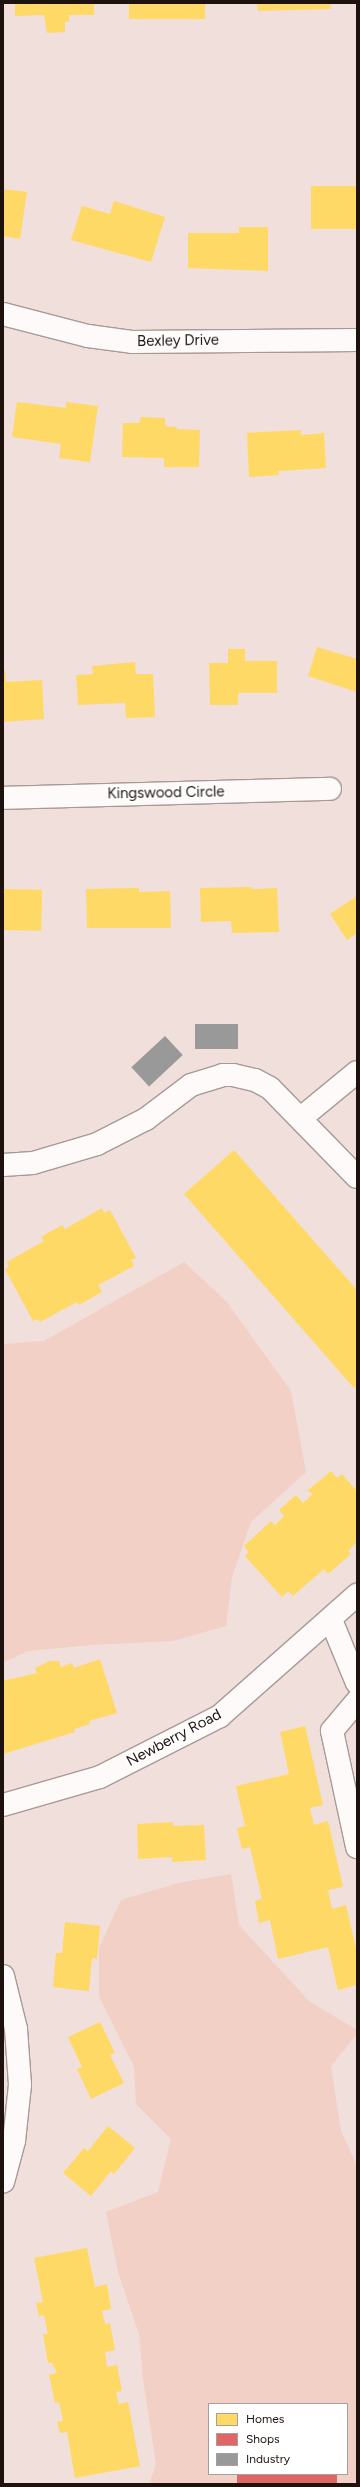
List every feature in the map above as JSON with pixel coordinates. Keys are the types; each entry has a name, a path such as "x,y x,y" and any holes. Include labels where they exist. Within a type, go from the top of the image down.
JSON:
{"street":[{"name":"Bexley Drive","path":"3,314 88,336 132,342 357,340"},
{"name":"Kingswood Circle","path":"3,798 330,789"},
{"path":"301,1118 357,1072"},
{"path":"3,1165 33,1163 97,1144 146,1119 191,1085 223,1075 245,1077 265,1084 301,1118 357,1177"},
{"name":"Newberry Road","path":"3,1805 100,1777 220,1716 331,1620 357,1595"},
{"path":"331,1620 357,1682"},
{"path":"357,1701 332,1731 357,1847"},
{"path":"3,1976 16,2029 20,2085 14,2141 3,2182"}],"shaded area":[{"path":"184,1262 226,1301 291,1391 306,1472 251,1522 232,1577 226,1626 173,1641 91,1645 28,1651 3,1663 3,1344 44,1341"},
{"path":"231,1874 239,1925 309,2001 357,2030 357,2034 331,2066 341,2131 357,2166 357,2484 149,2484 156,2464 143,2379 139,2334 118,2272 106,2212 158,2192 171,2139 136,2104 134,2067 99,1996 99,1948 121,1900 178,1883"}],"building: Homes":[{"path":"15,3 94,3 94,15 69,15 69,22 65,22 65,32 47,33 44,15 15,16"},
{"path":"129,3 205,3 205,19 129,19"},
{"path":"257,3 330,3 331,9 258,11"},
{"path":"311,186 357,186 357,229 311,229"},
{"path":"3,189 27,192 20,239 3,236"},
{"path":"114,201 165,217 151,262 71,240 82,206 110,214"},
{"path":"239,227 268,227 268,271 188,268 188,233 239,233"},
{"path":"17,402 66,408 66,402 98,406 90,462 59,458 61,444 12,437"},
{"path":"141,417 165,418 165,426 177,427 177,429 200,430 199,467 164,467 164,458 122,457 123,423 139,423"},
{"path":"301,430 301,435 324,433 326,468 278,471 279,475 249,477 247,433"},
{"path":"317,647 357,659 357,692 308,676"},
{"path":"228,649 245,649 245,661 277,661 277,693 238,693 238,705 210,705 209,663 228,663"},
{"path":"135,662 136,674 153,674 155,717 126,718 125,703 78,705 76,675 93,674 92,666"},
{"path":"3,670 5,670 6,682 42,680 44,719 3,722"},
{"path":"251,887 251,889 277,888 279,932 232,933 231,921 201,922 200,888"},
{"path":"139,888 139,892 170,891 171,928 87,928 86,889"},
{"path":"3,889 42,890 41,931 3,930"},
{"path":"357,896 357,933 347,940 330,914"},
{"path":"234,1150 357,1290 357,1386 354,1388 184,1194"},
{"path":"102,1208 104,1213 110,1210 136,1258 131,1260 134,1266 98,1285 102,1292 79,1305 77,1302 40,1322 38,1319 33,1321 5,1269 9,1267 7,1262 44,1241 41,1237 62,1225 65,1229"},
{"path":"331,1471 337,1478 342,1474 357,1491 357,1542 348,1551 351,1554 328,1574 324,1569 293,1596 288,1591 282,1597 245,1556 249,1552 244,1546 271,1521 275,1525 284,1516 279,1510 296,1495 303,1503 313,1494 307,1491"},
{"path":"100,1659 117,1713 89,1721 90,1724 74,1729 75,1732 3,1754 3,1681 37,1673 35,1668 50,1661 59,1661 61,1667 72,1663 74,1668"},
{"path":"305,1726 323,1805 310,1808 314,1825 328,1821 343,1887 328,1890 332,1909 346,1905 357,1953 357,1985 338,1990 328,1947 278,1959 270,1920 259,1923 255,1901 262,1899 250,1847 242,1849 237,1828 245,1826 236,1786 289,1774 280,1732"},
{"path":"173,1822 173,1826 204,1825 206,1860 172,1862 172,1857 138,1859 137,1824"},
{"path":"65,1922 100,1926 97,1959 92,1958 89,1991 53,1987 56,1953 62,1953"},
{"path":"100,2022 115,2053 110,2055 124,2083 91,2099 77,2069 82,2067 68,2037"},
{"path":"108,2126 135,2148 114,2174 111,2171 91,2196 63,2173 84,2148 88,2151"},
{"path":"87,2248 95,2287 107,2284 111,2309 102,2311 105,2324 110,2323 115,2350 105,2352 107,2367 117,2365 122,2391 116,2392 119,2404 128,2402 140,2466 75,2478 67,2432 60,2433 57,2422 63,2421 59,2402 55,2403 49,2375 57,2373 52,2363 48,2363 43,2334 48,2334 44,2315 39,2316 36,2303 43,2302 34,2258"}],"building: Shops":[{"path":"237,2475 337,2475 337,2484 237,2484"}],"building: Industry":[{"path":"195,1024 238,1024 238,1049 195,1049"},
{"path":"165,1036 183,1055 149,1086 131,1067"}]}
